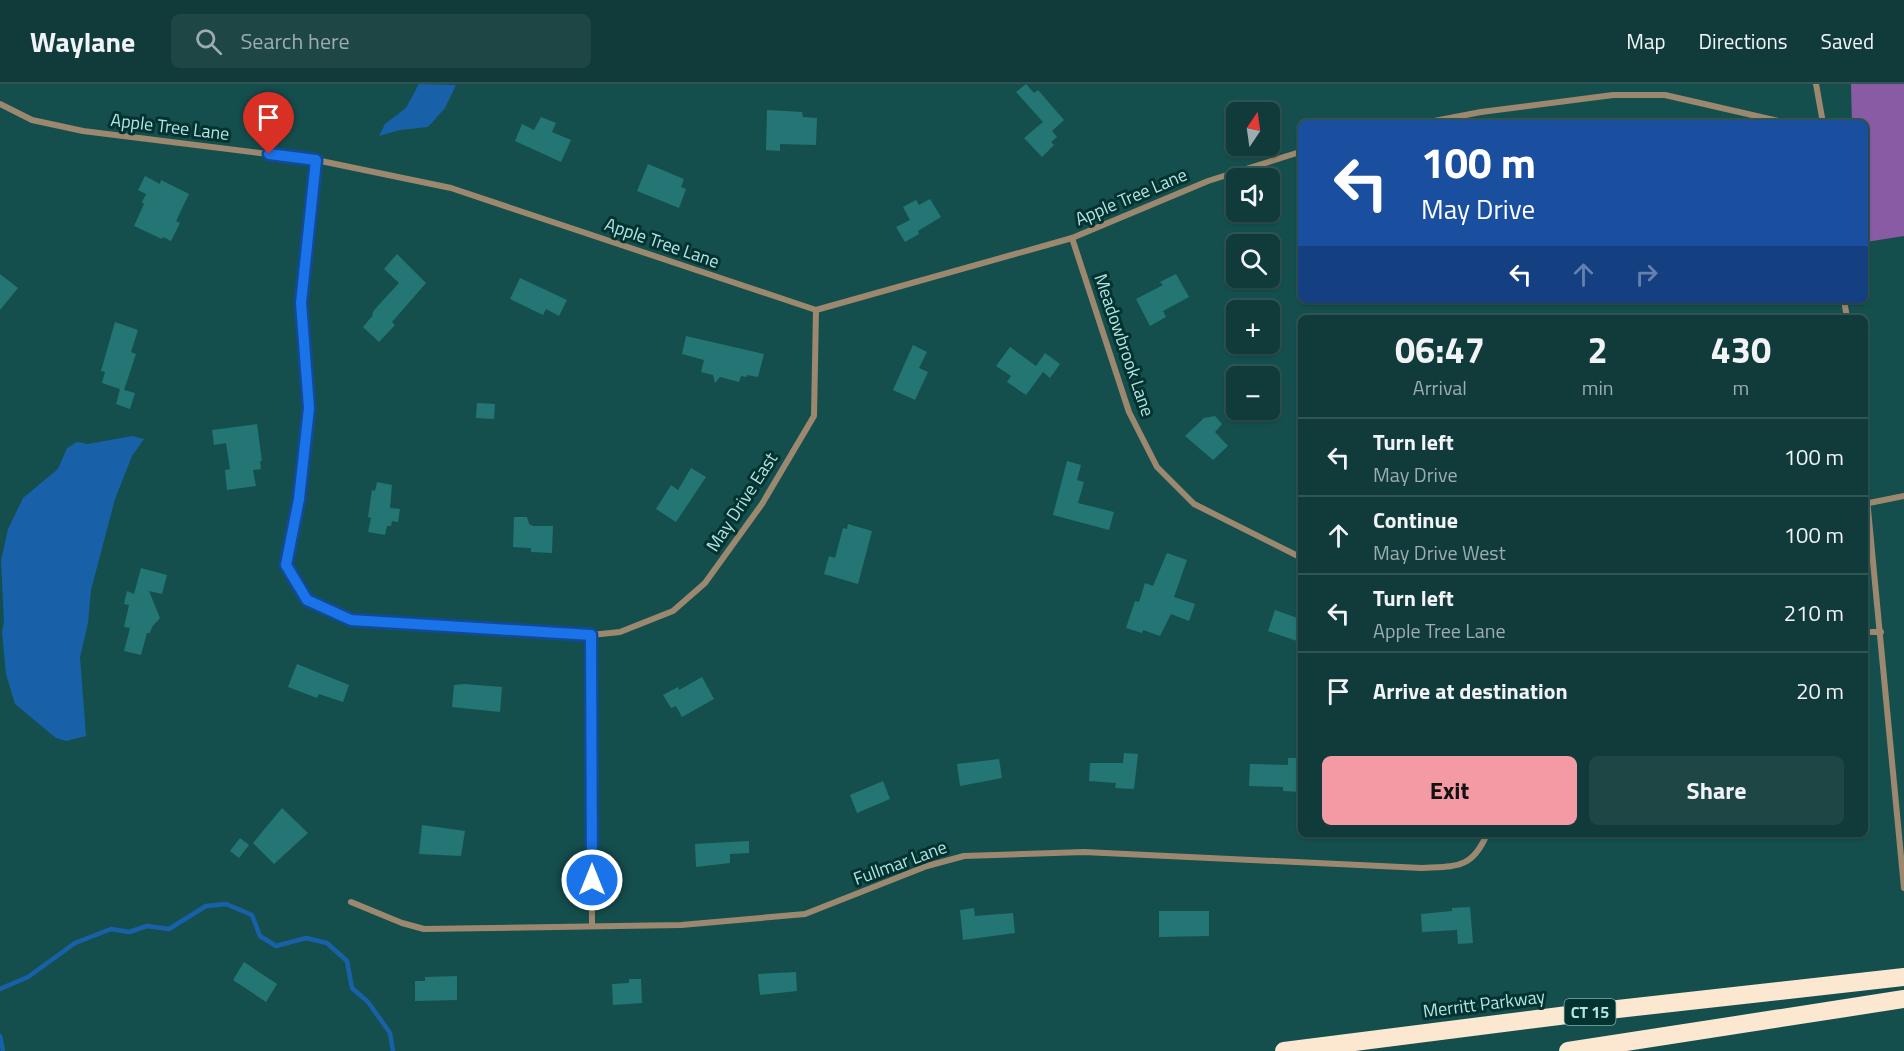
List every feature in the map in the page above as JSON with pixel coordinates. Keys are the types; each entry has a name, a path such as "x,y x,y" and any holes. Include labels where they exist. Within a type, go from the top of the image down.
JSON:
{"highway":[{"name":"Merritt Parkway","path":"1284,1051 1592,1012 1904,977"},
{"name":"CT 15","path":"1568,1051 1904,999"}],"street":[{"path":"1816,84 1822,120"},
{"path":"1440,120 1481,112 1613,95 1665,94 1774,120"},
{"name":"Apple Tree Lane","path":"0,105 32,120 82,131 316,160 451,188 816,310 1072,238 1208,181 1298,153"},
{"name":"May Drive East","path":"316,160 301,303 309,408 299,499 286,565 307,600 351,620 591,635 620,632 673,610 705,583 762,504 814,416 816,310"},
{"name":"Meadowbrook Lane","path":"1072,238 1129,412 1157,467 1194,504 1298,556"},
{"path":"1868,496 1904,888"},
{"path":"1869,503 1904,496"},
{"path":"1868,632 1881,632"},
{"path":"591,635 592,925"},
{"name":"Fullmar Lane","path":"351,902 402,923 424,929 592,925 681,926 805,914 927,866 964,856 1084,852 1422,868 1459,866 1479,852 1486,837"}],"shaded area":[{"path":"1851,84 1904,84 1904,236 1868,242 1868,120 1852,120"}],"water":[{"path":"419,84 456,85 445,108 428,127 400,130 379,136 385,124 406,108"},
{"path":"132,436 144,439 132,456 115,499 91,590 88,623 80,657 86,736 66,741 56,738 15,704 6,674 2,632 4,622 1,561 8,529 23,498 58,469 67,448 77,442 88,444"}],"building":[{"path":"1026,84 1034,93 1038,90 1064,120 1052,131 1057,137 1051,142 1054,145 1042,157 1024,138 1043,122 1016,92"},
{"path":"767,110 802,112 803,117 817,118 816,145 780,144 780,151 766,150"},
{"path":"541,117 556,123 552,132 571,140 561,162 515,141 522,124 534,130"},
{"path":"648,164 684,179 681,187 686,189 679,208 637,191"},
{"path":"145,176 160,184 161,180 189,194 176,221 180,223 171,241 134,226 144,204 142,202 146,194 138,190"},
{"path":"930,199 941,217 905,242 896,227 910,220 903,207 916,200 919,205"},
{"path":"397,254 426,283 392,322 395,325 379,342 363,327 375,309 399,283 384,269"},
{"path":"0,274 18,288 0,310"},
{"path":"1176,274 1189,297 1163,311 1166,317 1150,326 1136,299 1163,285 1160,282"},
{"path":"520,278 567,300 559,316 546,309 543,315 510,299"},
{"path":"115,322 138,330 131,352 136,354 124,390 135,393 130,409 116,404 120,389 102,383 105,372 101,371"},
{"path":"686,336 764,354 758,377 741,376 739,382 720,377 715,383 713,375 701,372 704,360 682,354"},
{"path":"913,345 927,352 919,368 928,372 915,400 893,390"},
{"path":"1010,347 1036,366 1045,353 1060,364 1050,378 1043,372 1026,395 1007,382 1011,376 996,366"},
{"path":"477,403 495,404 494,419 476,418"},
{"path":"1215,416 1222,424 1215,432 1228,446 1213,460 1185,436 1204,418"},
{"path":"257,424 262,461 260,461 261,469 253,470 256,486 227,490 225,470 230,469 226,443 214,445 212,430"},
{"path":"1067,461 1081,465 1077,480 1084,482 1078,503 1114,512 1109,530 1053,515"},
{"path":"691,468 706,477 676,522 656,509 671,485 678,490"},
{"path":"377,482 392,485 390,508 400,509 398,522 392,521 391,526 387,526 385,535 368,532 372,490 375,491"},
{"path":"514,517 527,517 529,524 533,526 553,526 552,553 531,552 531,548 513,547"},
{"path":"848,524 872,531 858,584 824,574 829,556 835,558 843,528 847,529"},
{"path":"1167,553 1187,560 1174,597 1195,604 1189,621 1171,614 1160,636 1143,630 1142,633 1126,628 1135,601 1139,602 1145,583 1153,586"},
{"path":"141,568 167,575 162,594 149,591 160,618 150,633 147,633 141,655 124,651 130,628 124,627 129,605 124,604 127,591 134,594"},
{"path":"1275,610 1298,618 1298,641 1268,631"},
{"path":"297,664 349,685 343,702 319,694 317,698 288,687"},
{"path":"702,677 714,699 682,717 676,706 671,708 663,695 678,687 679,690"},
{"path":"454,685 502,687 500,712 452,707"},
{"path":"1124,753 1138,754 1134,789 1115,788 1116,783 1089,781 1090,763 1123,763"},
{"path":"1288,758 1298,758 1298,792 1283,791 1283,787 1249,786 1250,764 1288,765"},
{"path":"999,759 1002,778 960,786 957,764"},
{"path":"883,781 890,799 857,813 850,795"},
{"path":"282,808 308,833 274,864 253,843"},
{"path":"422,825 465,831 461,856 419,854"},
{"path":"240,838 249,845 239,858 230,851"},
{"path":"749,841 749,853 730,854 730,863 696,867 695,844"},
{"path":"1470,907 1473,943 1458,944 1457,930 1422,932 1421,914"},
{"path":"974,908 975,916 1013,913 1015,933 963,940 960,910"},
{"path":"1159,911 1209,911 1209,936 1159,937"},
{"path":"244,962 277,984 266,1002 233,980"},
{"path":"796,972 797,991 760,995 758,974"},
{"path":"457,976 457,1000 415,1001 415,981 425,981 425,977"},
{"path":"629,979 641,979 642,1003 613,1005 612,984 629,983"}],"waterway":[{"path":"0,989 28,977 75,943 111,929 129,932 147,926 169,929 206,906 226,904 252,915 260,936 276,946 306,938 327,943 347,961 352,988 368,1002 390,1033 393,1051"},
{"path":"0,1036 3,1051"}],"route":[{"path":"269,154 316,160 301,303 309,408 299,499 286,565 307,600 351,620 591,635 592,880"}]}
